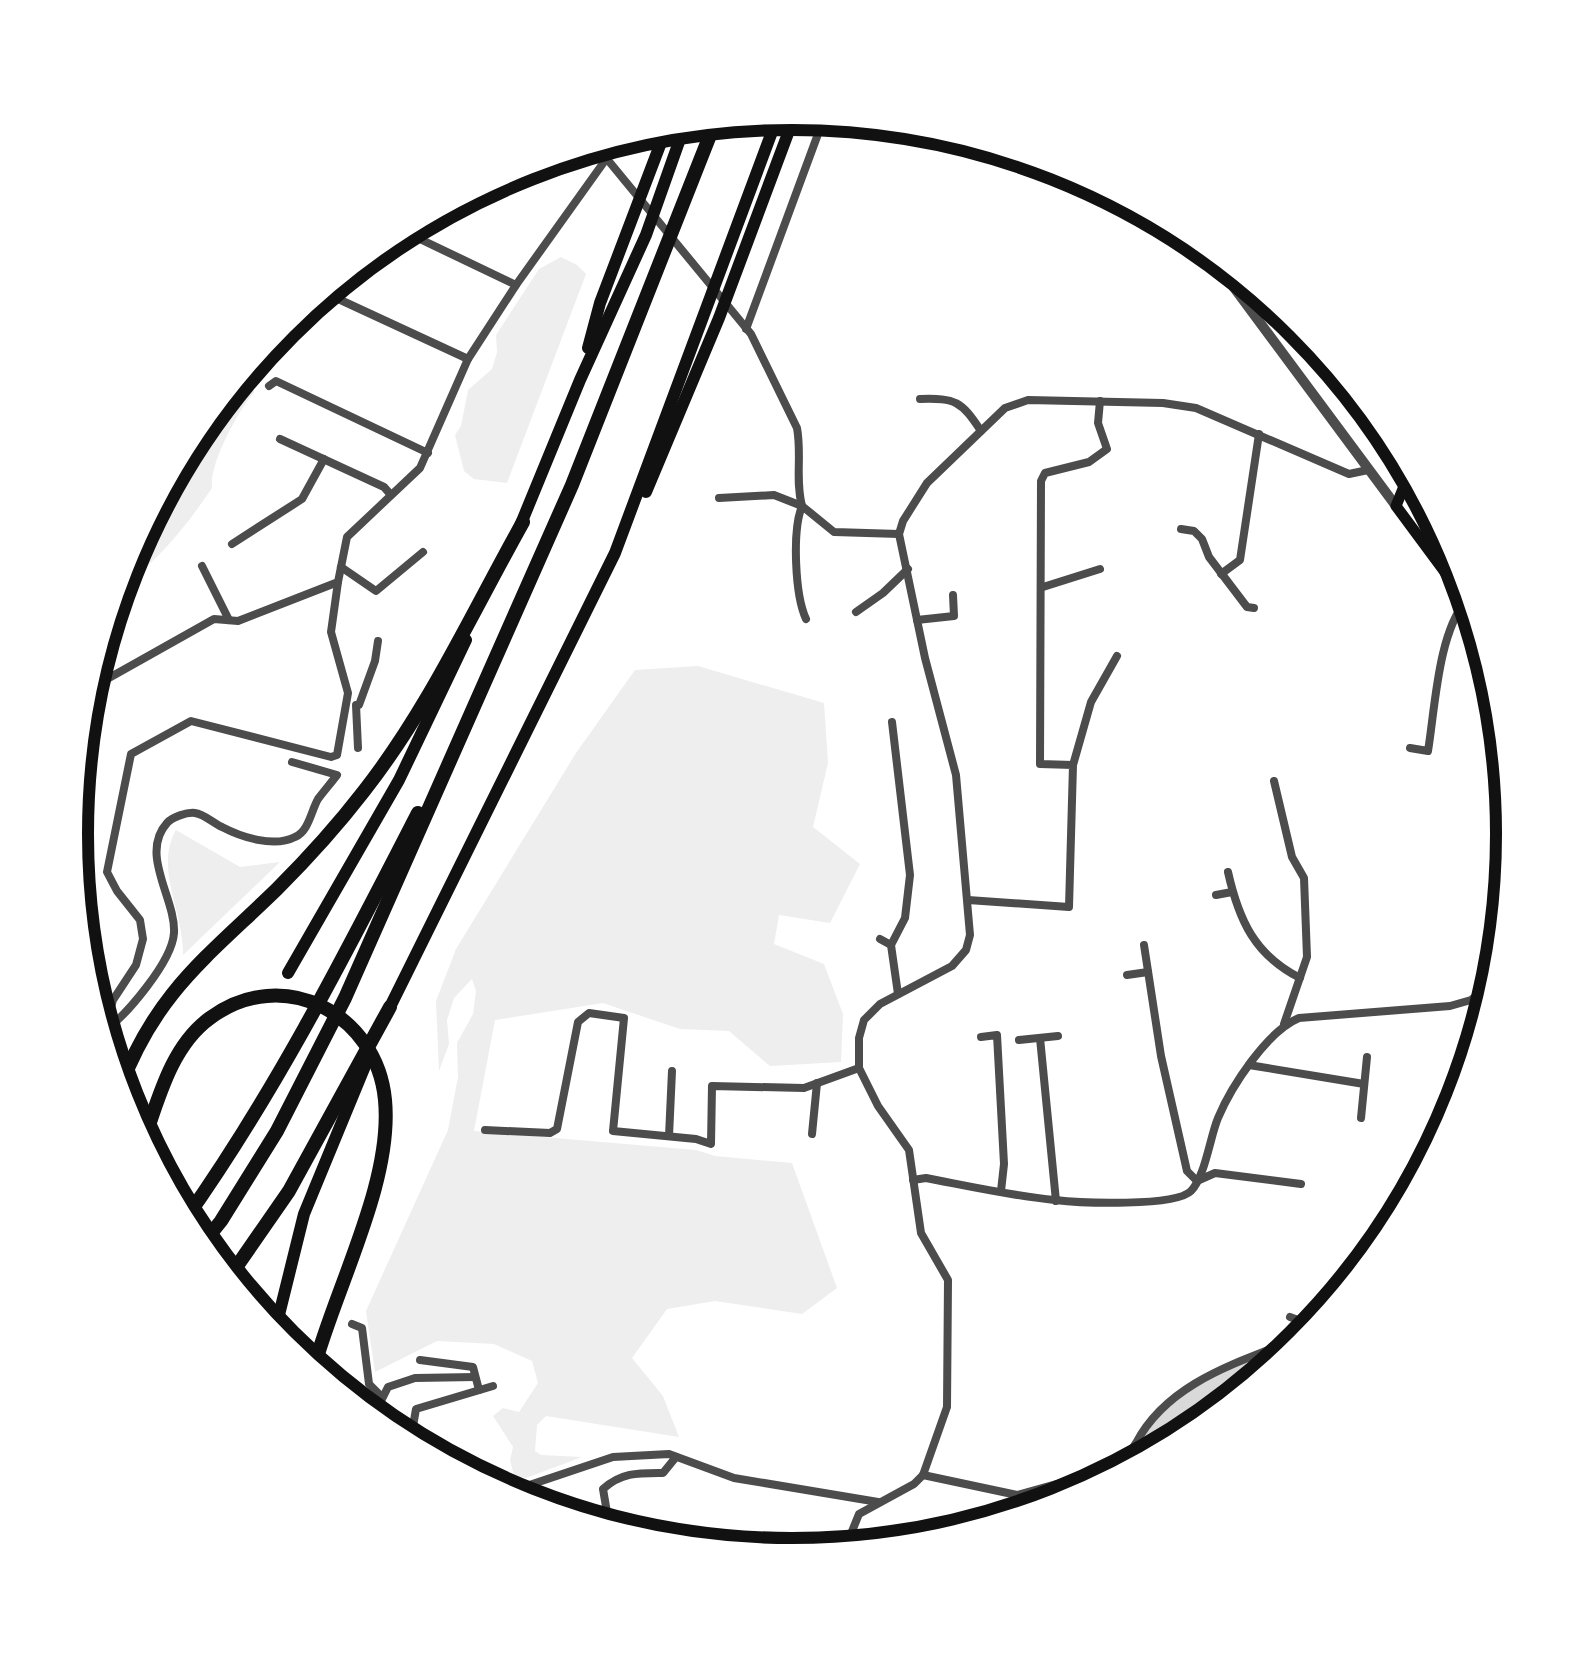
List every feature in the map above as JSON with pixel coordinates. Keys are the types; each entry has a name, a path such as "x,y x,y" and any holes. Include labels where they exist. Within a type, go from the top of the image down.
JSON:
{"highway":[{"path":"212,1233 277,1131 345,998 579,467 710,135"},
{"path":"128,1068 140,1040 172,992 213,946 304,861 365,790 432,692 523,522"},
{"path":"194,1206 273,1086 330,984 488,674"},
{"path":"150,1124 172,1066 197,1030 210,1017 246,1002 282,996 319,1004 352,1025 369,1048 381,1078 385,1144 374,1193 318,1355"},
{"path":"236,1267 289,1191 390,1006"}],"main road":[{"path":"616,552 772,130"},
{"path":"279,1316 304,1214 390,1006 663,458 789,130"},
{"path":"288,973 400,780 523,522 580,380 646,235 680,139"},
{"path":"580,380 600,303 661,142"},
{"path":"1404,486 1396,506 1447,575"}],"street":[{"path":"746,329 820,131"},
{"path":"111,1011 136,966 143,939 140,920 116,892 107,872 130,754 191,720 331,757 337,755 348,693 331,632 347,537 420,468 468,359 610,154"},
{"path":"603,156 746,329 797,428 796,473 802,506 797,532 800,606 806,619"},
{"path":"417,238 516,285"},
{"path":"1227,280 1396,506"},
{"path":"335,298 468,359"},
{"path":"269,386 276,381 428,453"},
{"path":"920,399 950,398 965,408 981,432"},
{"path":"850,1536 859,1514 914,1484 923,1475 947,1407 948,1280 921,1234 909,1150 878,1106 859,1068 858,1038 864,1020 880,1004 952,966 966,950 970,936 956,775 899,534 903,520 927,483 1005,408 1028,400 1163,403 1196,408 1349,474 1368,470"},
{"path":"1073,765 1040,764 1041,481 1044,473 1089,462 1107,450 1098,422 1100,401"},
{"path":"1221,574 1240,560 1260,434"},
{"path":"280,439 384,487 391,494"},
{"path":"232,544 302,500 324,460"},
{"path":"719,498 774,496 802,506 834,532 899,534"},
{"path":"1181,529 1194,531 1202,539 1221,574 1247,607 1254,608"},
{"path":"341,567 376,591 423,552"},
{"path":"202,566 229,620"},
{"path":"856,612 884,594 908,569"},
{"path":"1042,586 1100,569"},
{"path":"105,680 214,619 238,622 338,582"},
{"path":"918,620 954,616 953,596"},
{"path":"1410,748 1428,751 1449,633 1459,609"},
{"path":"358,748 359,705 378,641"},
{"path":"968,900 1069,907 1073,765 1091,702 1117,656"},
{"path":"347,703 359,705"},
{"path":"892,722 910,875 904,918 891,945 898,994"},
{"path":"115,1025 171,949 174,930 158,866 158,845 165,824 174,817 196,813 241,834 280,842 295,838 304,831 318,800 337,775 292,762"},
{"path":"913,1180 926,1178 1056,1200 1166,1200 1188,1194 1197,1180 1218,1116 1249,1066 1284,1024 1307,957 1304,878 1292,857 1274,781"},
{"path":"1228,872 1232,892 1254,942 1267,958 1300,978"},
{"path":"1216,895 1232,892"},
{"path":"880,940 891,945"},
{"path":"1144,944 1174,1118 1188,1171 1197,1180"},
{"path":"1127,974 1148,972"},
{"path":"1284,1024 1298,1018 1450,1006 1477,995"},
{"path":"485,1130 550,1133 556,1129 578,1022 589,1013 624,1018 613,1132 711,1144 712,1086 804,1088 859,1068"},
{"path":"981,1037 997,1035 1004,1164 1001,1191"},
{"path":"1019,1040 1058,1036"},
{"path":"1040,1038 1056,1200"},
{"path":"1361,1118 1368,1057"},
{"path":"1249,1066 1364,1084"},
{"path":"669,1136 672,1072"},
{"path":"812,1134 817,1083"},
{"path":"1197,1180 1215,1173 1302,1184"},
{"path":"1290,1317 1300,1322"},
{"path":"352,1324 362,1328 369,1384 382,1397"},
{"path":"1132,1451 1144,1428 1176,1396 1207,1376 1274,1347"},
{"path":"420,1360 473,1366 479,1390"},
{"path":"380,1405 388,1387 416,1378 475,1377"},
{"path":"413,1427 416,1409 493,1386"},
{"path":"526,1486 613,1457 668,1454 734,1478 878,1502"},
{"path":"607,1513 603,1489 616,1478 634,1472 663,1473 676,1457"},
{"path":"923,1475 1017,1495 1072,1481"},
{"path":"1017,1495 1018,1501"}],"shaded area":[{"path":"561,257 586,274 507,483 474,479 464,471 455,435 461,426 468,390 492,369 496,335 539,269"},
{"path":"252,382 254,392 220,452 212,488 168,545 137,574 182,482"},
{"path":"698,666 824,703 828,763 813,827 860,864 830,923 779,915 774,944 824,964 843,1014 841,1062 770,1066 729,1031 680,1029 603,1003 495,1020 474,1131 696,1150 715,1156 792,1163 837,1288 802,1314 715,1301 667,1309 632,1358 663,1396 679,1437 546,1416 537,1425 535,1451 541,1455 582,1457 526,1478 514,1476 510,1460 513,1447 493,1416 503,1408 519,1412 538,1383 532,1361 494,1344 437,1341 375,1372 366,1311 448,1130 458,1077 457,1043 473,1014 476,991 472,979 454,998 447,1020 449,1044 439,1071 436,1001 456,949 576,753 635,670"},
{"path":"176,830 240,867 280,862 183,955 168,860"}],"waterway":[{"path":"1166,1430 1202,1401 1226,1389"}]}
